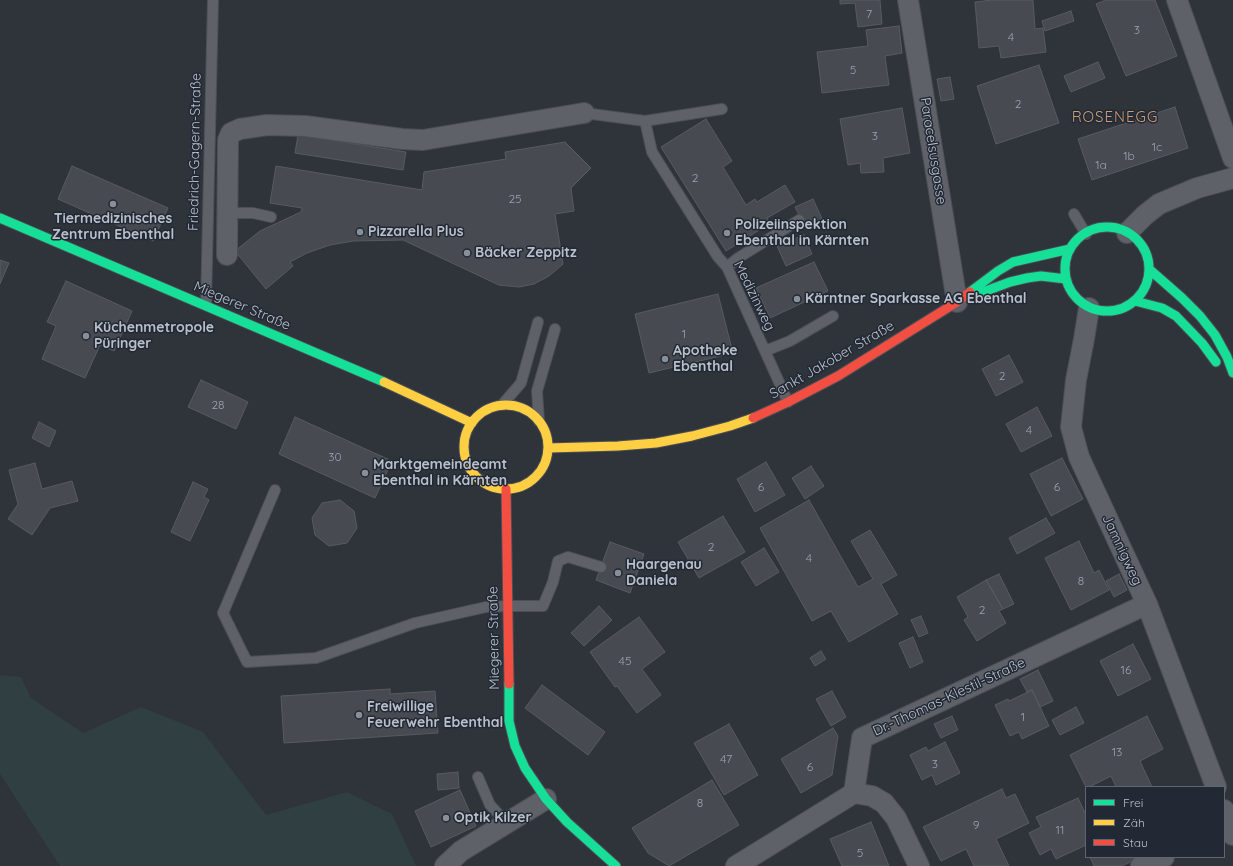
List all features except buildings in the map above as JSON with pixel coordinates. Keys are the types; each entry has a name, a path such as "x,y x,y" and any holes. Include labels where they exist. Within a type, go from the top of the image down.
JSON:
{"main road":[{"name":"Miegerer Straße","path":"0,218 367,374 472,423"},
{"path":"1112,228 1127,233 1138,242 1146,254 1149,268 1146,286 1135,300 1121,309 1105,312 1089,308 1079,301 1071,291 1066,279 1065,264 1070,249 1080,236 1095,229 1112,228"},
{"name":"Sankt Jakober Straße","path":"548,448 618,446 648,443 692,436 730,426 761,415 838,376 957,302 998,271 1013,262 1070,249"},
{"path":"1149,268 1200,316 1215,335 1227,357 1233,373"},
{"name":"Sankt Jakober Straße","path":"957,302 1010,282 1027,278 1041,276 1066,279"},
{"path":"1135,300 1162,308 1176,316 1202,343 1233,385"},
{"path":"502,405 512,405 522,408 532,414 539,421 546,433 548,448 545,464 536,477 522,486 506,489 488,485 474,474 466,458 465,446 465,440 472,423 485,411 502,405"},
{"name":"Miegerer Straße","path":"506,489 509,721 515,746 525,768 546,799 567,822 616,866"}],"street":[{"name":"Paracelsusgasse","path":"908,0 957,302"},
{"path":"1177,0 1233,158"},
{"path":"227,255 228,140 231,133 240,129 267,125 305,126 402,139 423,140 584,113"},
{"path":"1127,233 1145,215 1159,204 1197,188 1233,178"},
{"name":"Jamnigweg","path":"1089,308 1076,380 1071,427 1079,457 1147,604 1216,786"},
{"name":"Dr.-Thomas-Klestil-Straße","path":"854,793 862,738 1147,604"},
{"path":"736,866 854,793 872,796 884,803 896,818 919,866"},
{"path":"445,866 461,851 546,799"},
{"path":"1225,814 1230,833"},
{"path":"1140,866 1161,858"}],"lane":[{"name":"Friedrich-Gagern-Straße","path":"206,305 213,0"},
{"path":"584,113 645,121 722,109"},
{"name":"Medizinweg","path":"645,121 652,152 718,257 727,267 788,402"},
{"path":"227,213 253,213 271,217"},
{"path":"1074,214 1086,234"},
{"path":"727,267 738,258 799,220"},
{"path":"765,351 790,341 833,316"},
{"path":"502,405 521,383 538,322"},
{"path":"539,421 537,391 555,329"},
{"path":"275,490 223,613 248,662 316,658 415,623 486,607 543,606 553,582 558,561 568,557 601,566"},
{"path":"478,778 490,805 506,823"}],"shaded area":[{"path":"0,675 21,677 31,698 83,733 141,707 203,732 266,815 347,792 392,814 416,866 60,866 0,774"}],"traffic: fast":[{"path":"0,218 384,382"},
{"path":"1107,227 1115,228 1130,234 1142,246 1148,261 1149,269 1148,277 1142,292 1130,304 1115,310 1107,311 1099,310 1084,304 1072,292 1066,277 1065,269 1066,261 1072,246 1084,234 1099,228 1107,227"},
{"path":"970,292 998,271 1013,262 1070,249"},
{"path":"1149,269 1200,316 1215,335 1227,357 1233,373"},
{"path":"983,292 1010,282 1027,278 1041,276 1066,279"},
{"path":"1135,301 1162,308 1176,316 1202,343 1216,362"},
{"path":"509,684 509,721 515,746 525,768 546,799 567,822 616,866"}],"traffic: slow":[{"path":"384,382 472,423"},
{"path":"506,405 514,406 529,412 541,424 547,439 548,447 547,455 541,470 529,482 514,488 506,489 498,488 483,482 471,470 465,455 464,447 465,439 471,424 483,412 498,406 506,405"},
{"path":"548,448 618,446 656,443 692,436 753,418"}],"traffic: jam":[{"path":"753,418 838,376 957,302 970,292"},
{"path":"506,489 509,684"}],"place":[{"name":"Tiermedizinisches Zentrum Ebenthal","path":"113,204"},
{"name":"Pizzarella Plus","path":"360,232"},
{"name":"Polizeiinspektion Ebenthal in Kärnten","path":"727,233"},
{"name":"Bäcker Zeppitz","path":"467,253"},
{"name":"Kärntner Sparkasse AG Ebenthal","path":"797,299"},
{"name":"Küchenmetropole Püringer","path":"86,336"},
{"name":"Apotheke Ebenthal","path":"665,359"},
{"name":"Marktgemeindeamt Ebenthal in Kärnten","path":"365,473"},
{"name":"Haargenau Daniela","path":"618,573"},
{"name":"Freiwillige Feuerwehr Ebenthal","path":"359,715"},
{"name":"Optik Kilzer","path":"446,818"}],"district":[{"name":"ROSENEGG","path":"1115,117"}]}
